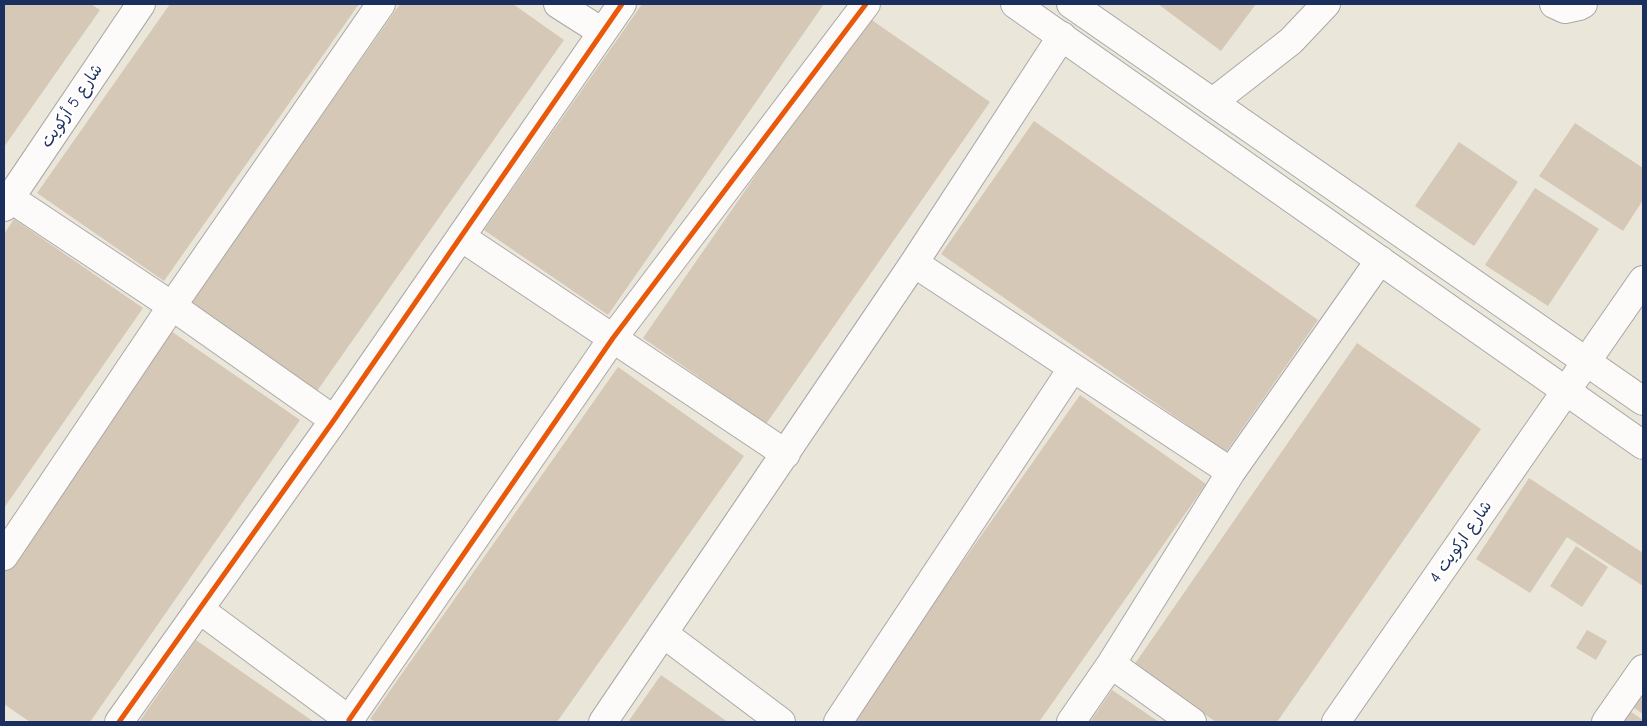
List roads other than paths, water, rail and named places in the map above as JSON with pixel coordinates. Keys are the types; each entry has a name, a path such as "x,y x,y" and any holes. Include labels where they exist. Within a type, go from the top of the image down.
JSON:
{"street":[{"name":"شارع 5 أركويت","path":"7,202 140,4"},
{"path":"4,556 172,306 381,4"},
{"path":"558,4 602,32"},
{"path":"119,722 334,420 622,4"},
{"path":"199,609 351,721 613,338 866,4"},
{"path":"1015,4 1643,445"},
{"path":"1071,4 1643,401"},
{"path":"1213,102 1291,42 1326,4"},
{"path":"1554,4 1565,9 1583,4"},
{"path":"603,722 786,454 1062,36"},
{"path":"7,202 172,306 334,420"},
{"path":"461,237 786,454"},
{"path":"1071,722 1111,664 1230,472 1380,260"},
{"path":"914,262 1230,472"},
{"name":"شارع اركويت 4","path":"1336,722 1643,280"},
{"path":"838,722 1072,368"},
{"path":"664,634 781,722"},
{"path":"1111,664 1192,722"},
{"path":"1606,722 1643,669"}]}
